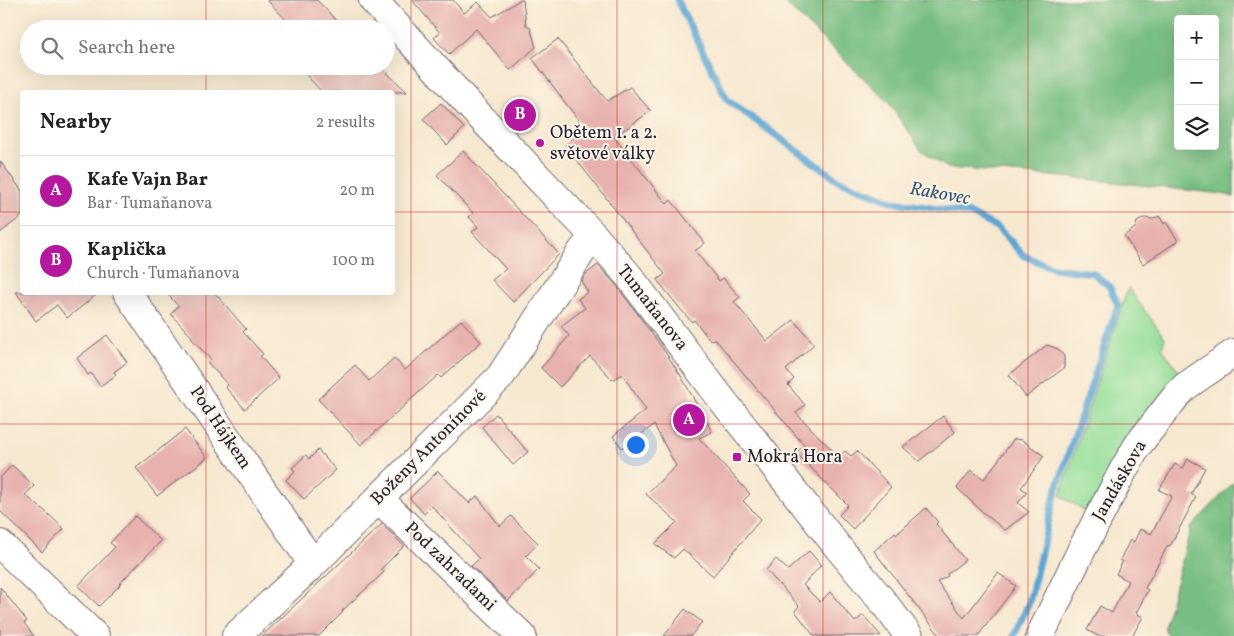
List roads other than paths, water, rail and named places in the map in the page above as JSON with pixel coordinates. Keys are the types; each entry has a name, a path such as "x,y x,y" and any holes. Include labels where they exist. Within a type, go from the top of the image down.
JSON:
{"street":[{"name":"Tumaňanova","path":"373,0 391,20"},
{"name":"Tumaňanova","path":"395,24 594,236 628,275 831,539 909,636"},
{"name":"Boženy Antonínové","path":"236,636 313,564 500,377 582,251 594,236"},
{"name":"Pod Hájkem","path":"129,295 313,564"},
{"name":"Jandáskova","path":"1040,636 1081,551 1138,445 1176,395 1234,353"},
{"name":"Pod zahradami","path":"379,499 522,636"},
{"path":"0,544 95,636"}],"waterway":[{"name":"Rakovec","path":"677,0 727,100 838,180 893,202 971,214 998,228 1024,256 1053,268 1093,273 1109,286 1118,305 1055,494 1029,603 1014,636"}],"place":[{"name":"Kaplička","path":"520,115"},
{"name":"Obětem 1. a 2. světové války","path":"540,143"},
{"name":"Kafe Vajn Bar","path":"689,420"},
{"name":"Mokrá Hora","path":"737,457"}]}
